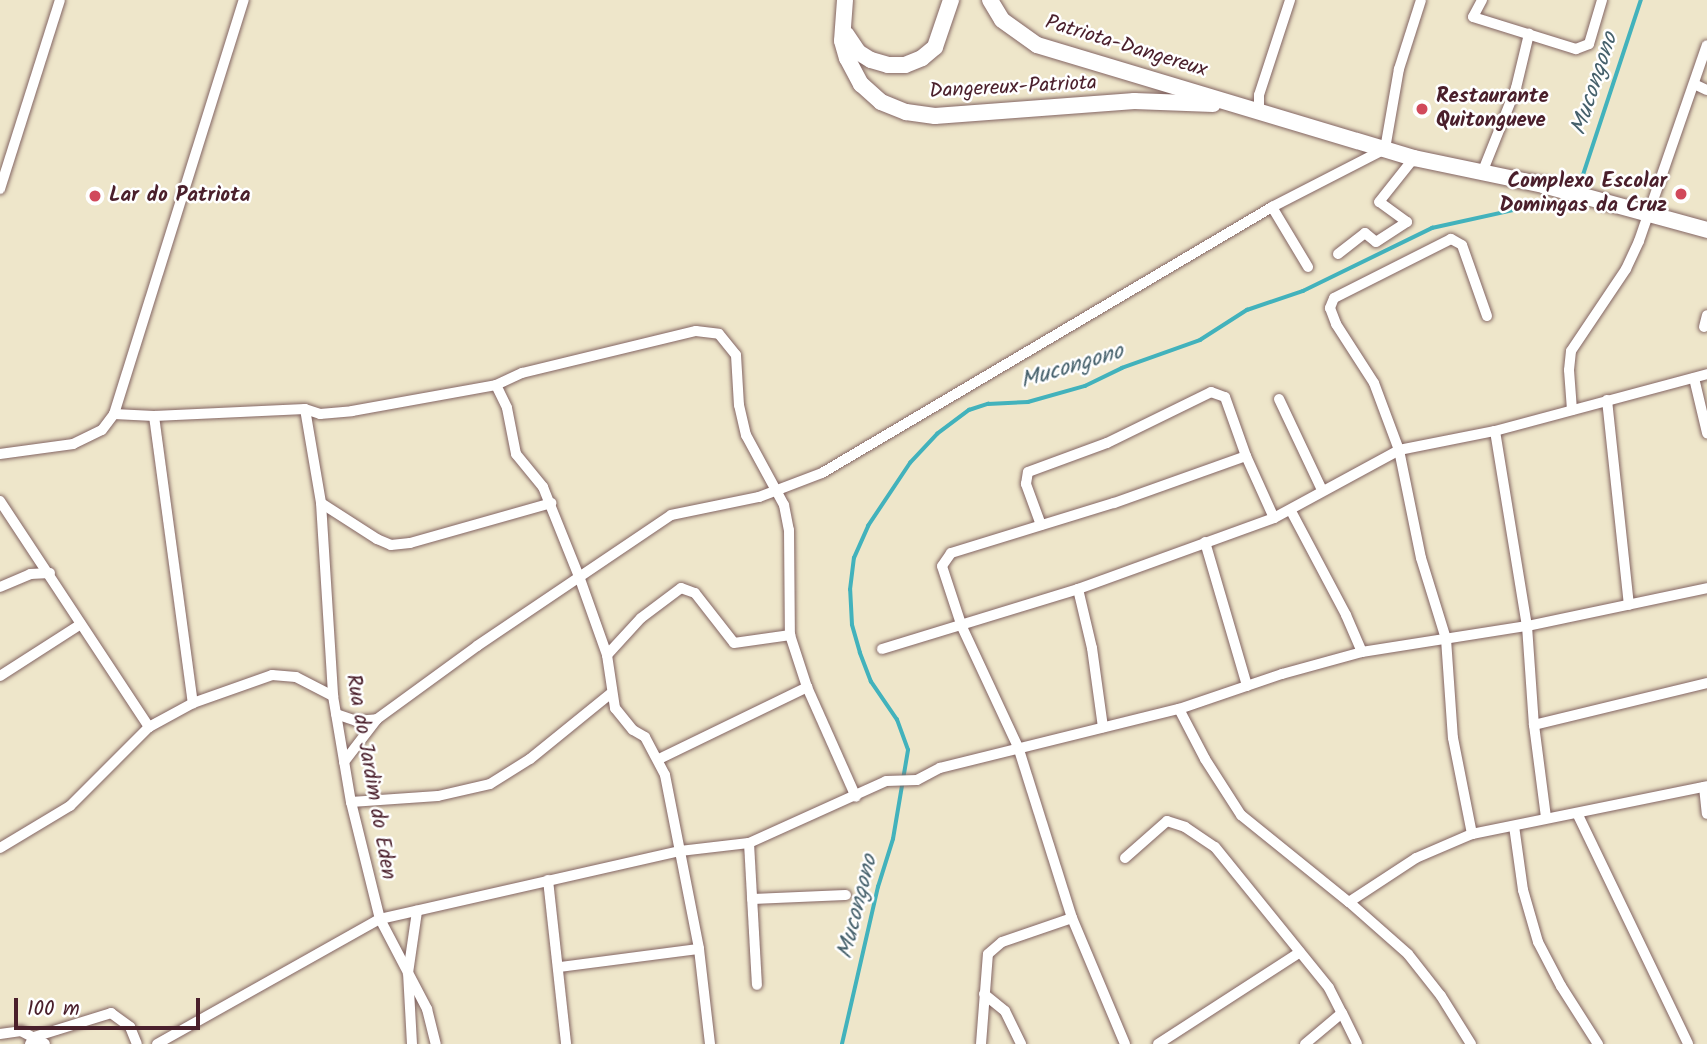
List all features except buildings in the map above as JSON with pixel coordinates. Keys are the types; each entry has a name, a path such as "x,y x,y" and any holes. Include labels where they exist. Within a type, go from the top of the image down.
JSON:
{"street":[{"path":"0,189 60,0"},
{"path":"0,454 73,444 102,430 114,414 244,0"},
{"name":"Dangereux-Patriota","path":"845,0 841,22 842,41 847,58 861,84 881,102 906,112 935,116 1134,101 1196,101 1264,113"},
{"path":"841,22 848,40 858,52 888,65 905,65 922,58 935,47 951,0"},
{"name":"Patriota-Dangereux","path":"990,0 1002,20 1037,45 1264,113"},
{"path":"1290,0 1259,95 1259,108 1264,113 1415,158 1543,185 1707,230"},
{"path":"1385,149 1399,69 1421,0"},
{"path":"1482,0 1473,17 1572,48 1586,47 1602,0"},
{"path":"1482,173 1516,88 1529,34"},
{"path":"1572,410 1569,370 1571,351 1626,269 1707,45"},
{"path":"1694,84 1707,90"},
{"path":"344,762 377,719 477,646 580,579 671,515 777,490 822,472 1272,207 1385,149"},
{"path":"1338,254 1365,233 1376,242 1407,222 1379,202 1415,158"},
{"path":"1272,207 1308,267"},
{"path":"1472,834 1453,738 1446,639 1421,558 1399,450 1374,383 1336,324 1329,308 1334,298 1451,239 1462,245 1487,317"},
{"path":"1704,327 1707,315"},
{"path":"114,414 154,416 305,409 320,414 352,411 496,385 522,373 696,331 719,334 736,355 739,405 746,435 777,490 789,530 790,635 807,687 856,797"},
{"path":"882,649 1078,589 1274,518 1399,450 1496,431 1707,374"},
{"path":"1694,378 1707,433"},
{"path":"496,385 507,408 516,454 537,477 551,503 580,579 607,655 610,694 624,721 645,737 659,760 670,790 699,948 710,1044"},
{"path":"1041,525 1026,484 1028,472 1107,443 1211,392 1225,397 1246,456 1274,518"},
{"path":"1279,399 1322,490"},
{"path":"1607,400 1629,605"},
{"name":"Rua do Jardim do Eden","path":"305,409 321,503 333,696 351,802 380,919 427,1009 436,1044"},
{"path":"154,416 193,703"},
{"path":"1496,431 1527,626 1534,726 1546,818"},
{"path":"1125,1044 1072,918 1018,747 962,626 942,566 944,559 951,553 1114,503 1246,456"},
{"path":"0,501 50,573 149,727"},
{"path":"321,503 391,545 551,503"},
{"path":"1291,511 1346,615 1362,652"},
{"path":"1205,542 1247,687"},
{"path":"0,587 30,575 50,573"},
{"path":"607,655 641,618 681,588 695,593 734,643 790,635"},
{"path":"157,1044 380,919 680,851 749,843 856,797 886,781 917,780 940,768 1179,709 1362,652 1527,626 1707,588"},
{"path":"1078,589 1092,648 1103,727"},
{"path":"0,676 81,624"},
{"path":"0,848 70,806 149,727 193,703 253,680 285,674 333,696"},
{"path":"1534,726 1707,683"},
{"path":"659,760 807,687"},
{"path":"351,802 438,796 490,784 530,759 610,694"},
{"path":"1179,709 1205,759 1241,815 1349,902 1415,962 1441,996 1471,1044"},
{"path":"336,714 356,721 377,719"},
{"path":"1349,902 1416,858 1472,834 1705,787 1707,814"},
{"path":"1577,813 1688,1044"},
{"path":"1125,859 1167,821 1185,827 1215,847 1329,988 1357,1044"},
{"path":"1514,825 1523,890 1538,942 1593,1043"},
{"path":"749,843 757,985"},
{"path":"548,880 560,967 566,1044"},
{"path":"752,899 846,895"},
{"path":"412,1044 408,973 417,911"},
{"path":"981,1044 986,962 992,949 1002,942 1072,918"},
{"path":"560,967 699,948"},
{"path":"1158,1044 1300,952"},
{"path":"984,994 1006,1011 1021,1044"},
{"path":"32,1040 111,1013 130,1027 137,1044"},
{"path":"1305,1044 1342,1013"},
{"path":"0,1034 22,1031 32,1040 45,1044"}],"waterway":[{"name":"Mucongono","path":"1582,178 1641,0"},
{"name":"Mucongono","path":"842,1044 878,887 893,839 908,750 897,720 871,682 860,653 852,625 850,590 854,558 868,526 910,463 937,434 969,410 988,404 1028,402 1085,386 1122,368 1200,340 1247,310 1303,291 1432,228 1555,201"}],"place":[{"name":"Restaurante Quitongueve","path":"1422,109"},
{"name":"Complexo Escolar Domingas da Cruz","path":"1681,194"},
{"name":"Lar do Patriota","path":"95,196"}]}
